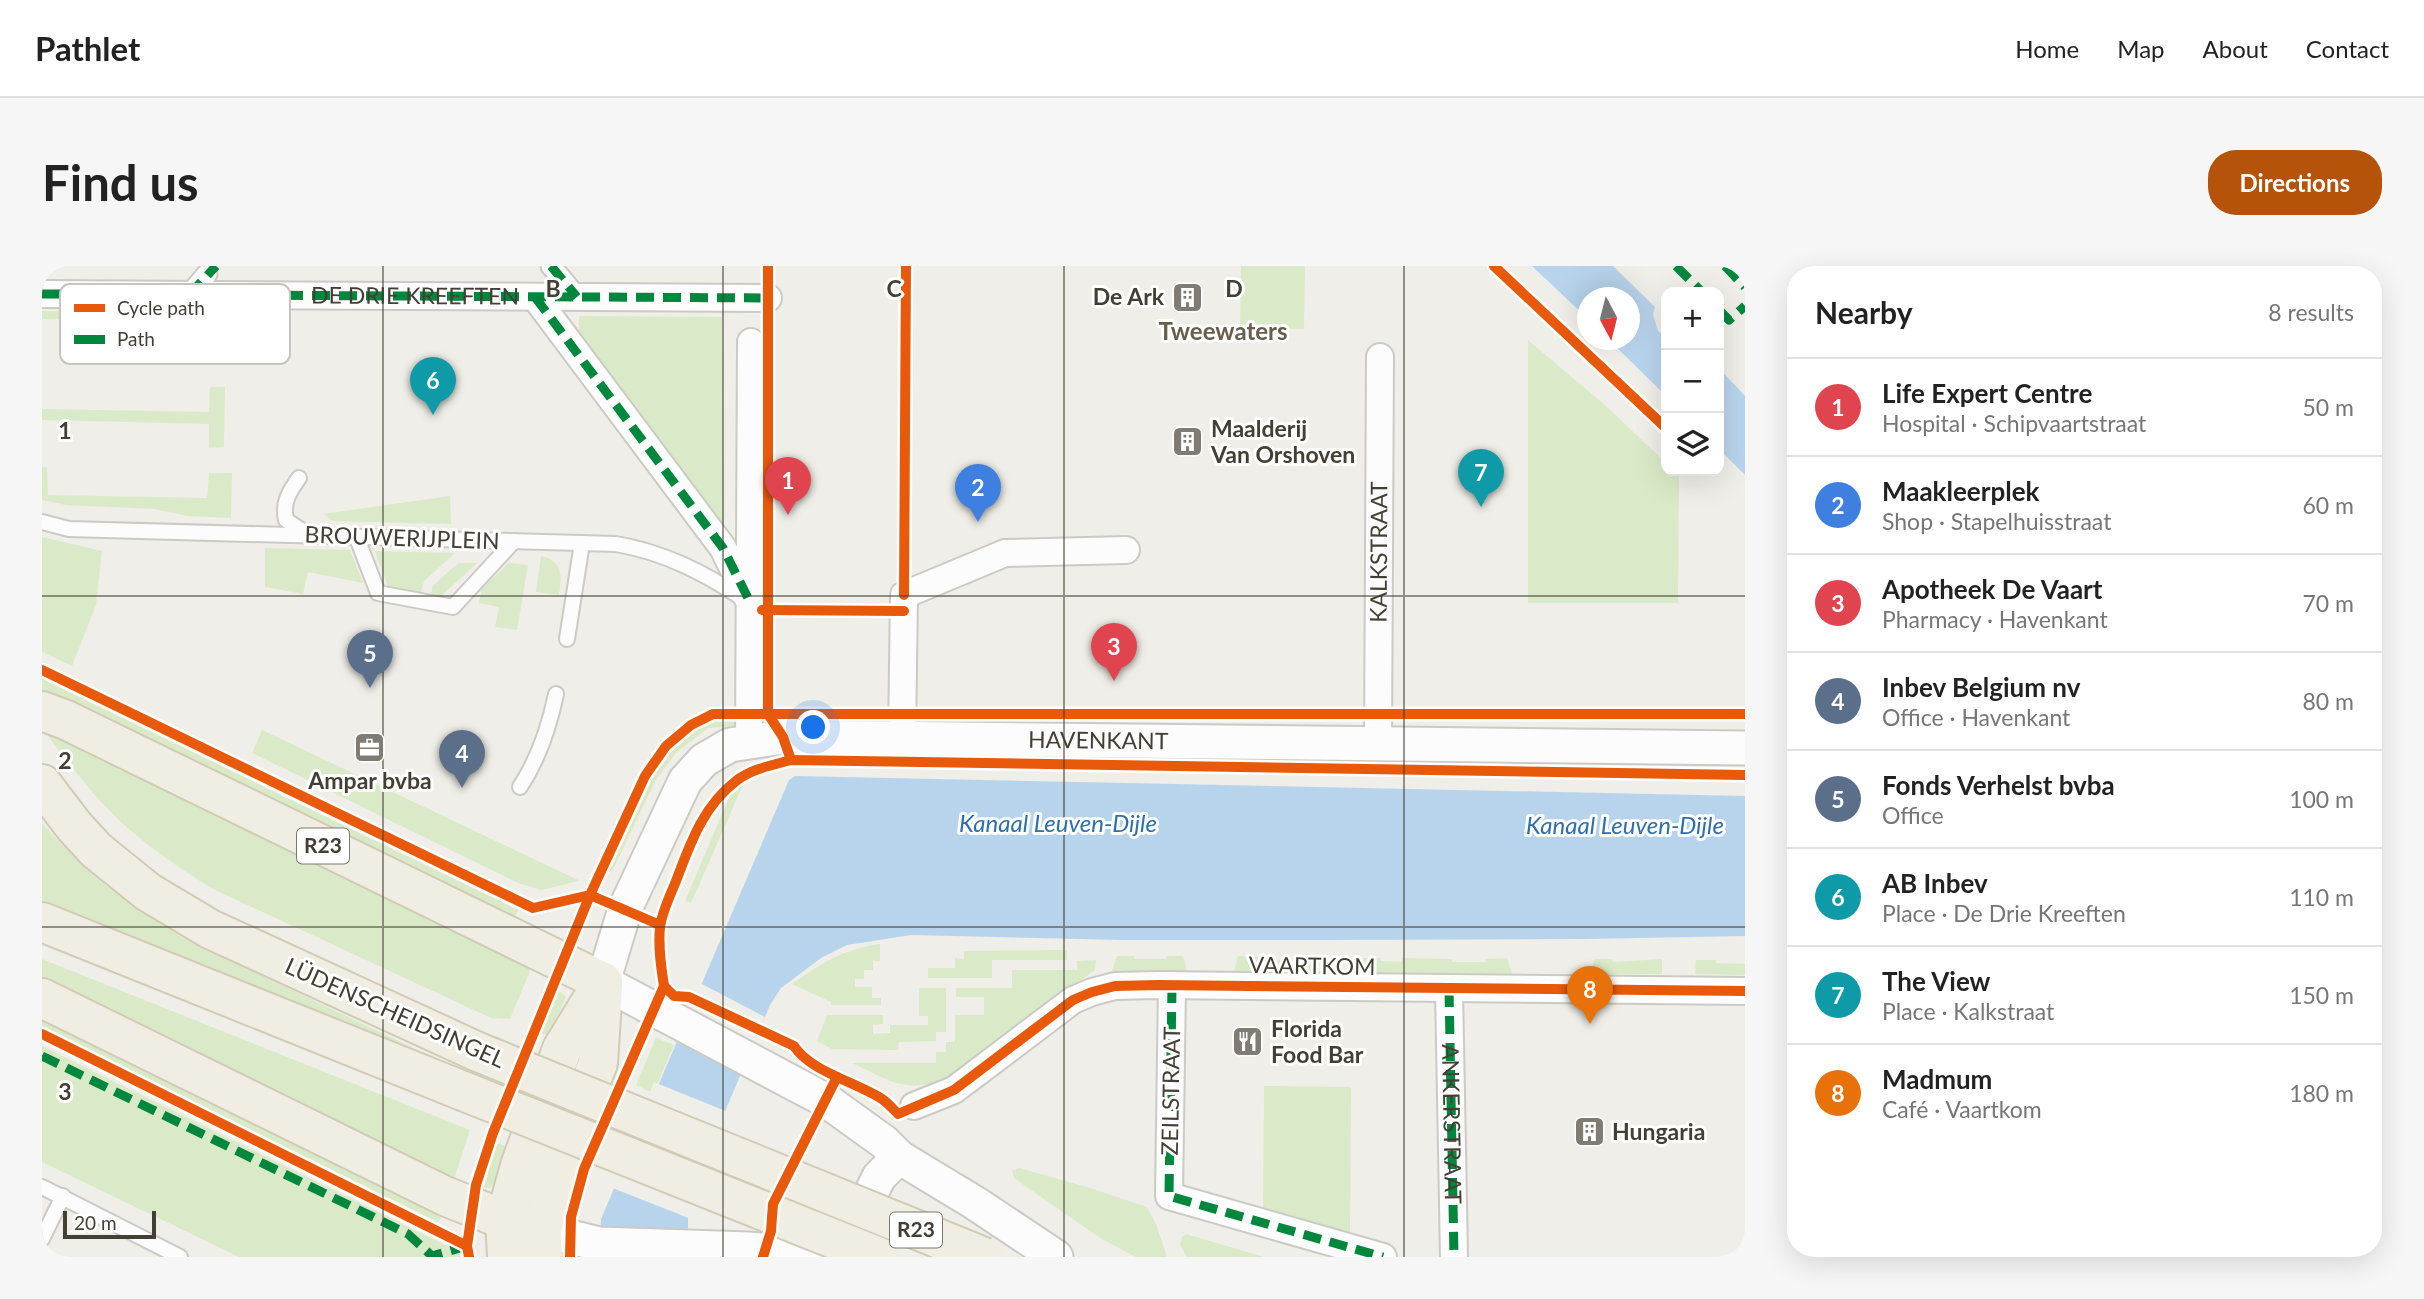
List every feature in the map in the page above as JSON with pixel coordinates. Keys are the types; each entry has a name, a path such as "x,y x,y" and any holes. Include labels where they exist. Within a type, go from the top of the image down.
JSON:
{"main road":[{"name":"R23","path":"42,711 66,720 603,982"},
{"name":"LÜDENSCHEIDSINGEL","path":"42,784 96,850 148,892 210,929 478,1052 984,1257"},
{"name":"LÜDENSCHEIDSINGEL","path":"42,922 854,1251"},
{"path":"506,1239 520,1166 562,1049 603,982"},
{"path":"42,998 445,1196 506,1239 542,1243 555,1172 598,1063 603,982"}],"street":[{"path":"551,266 577,298"},
{"path":"198,284 207,274"},
{"name":"DE DRIE KREEFTEN","path":"42,294 60,294"},
{"name":"DE DRIE KREEFTEN","path":"290,296 768,298"},
{"name":"DE DRIE KREEFTEN","path":"535,297 723,548 750,602"},
{"path":"749,741 751,342"},
{"name":"KALKSTRAAT","path":"1378,744 1380,357"},
{"path":"902,737 904,595 1005,553 1126,550"},
{"name":"HAVENKANT","path":"603,982 625,909 685,781 704,760 730,745 749,741 783,737 902,737 1745,748"},
{"path":"603,982 827,1101 884,1142 899,1157 1056,1257"},
{"name":"ZEILSTRAAT","path":"1172,985 1169,1196 1383,1257"},
{"name":"VAARTKOM","path":"914,1107 954,1090 1073,1000 1115,986 1745,991"},
{"name":"ANKERSTRAAT","path":"1449,989 1454,1257"},
{"path":"854,1251 879,1177 899,1157"},
{"path":"854,1251 874,1224 902,1228 940,1257"},
{"path":"542,1243 854,1251"}],"lane":[{"path":"299,478 288,493 284,508 286,520 312,536"},
{"name":"BROUWERIJPLEIN","path":"42,522 69,529 617,544 648,550 709,576 750,602"},
{"path":"357,538 378,593 453,607 514,541"},
{"path":"567,639 582,543"},
{"path":"520,787 540,752 550,724 556,694"},
{"path":"42,1186 180,1257"},
{"path":"42,1239 63,1196"}],"green space":[{"path":"1241,266 1305,266 1304,329 1240,328"},
{"path":"42,311 60,311 60,319 42,319"},
{"path":"579,316 722,317 724,530 579,331"},
{"path":"1528,340 1607,407 1661,458 1661,476 1679,476 1678,603 1528,603"},
{"path":"210,387 225,387 224,447 209,448 209,424 42,420 42,409 209,412"},
{"path":"42,467 47,467 48,495 207,498 209,473 232,473 231,518 187,516 155,509 66,505 42,500"},
{"path":"450,496 451,524 333,521 323,514"},
{"path":"42,537 102,551 96,605 72,666 42,652"},
{"path":"265,548 350,550 363,583 308,572 303,594 265,587"},
{"path":"375,551 455,553 424,581 421,593 388,587"},
{"path":"541,556 557,566 561,582 559,595 536,592"},
{"path":"458,563 477,563 441,596 431,594 433,586"},
{"path":"509,563 528,565 517,630 495,627 499,607 479,603 482,588"},
{"path":"42,679 518,910 515,918 42,689"},
{"path":"736,717 737,726 708,728 676,753 657,778 612,871 607,869 648,782 677,741 695,727 714,718"},
{"path":"42,728 532,966 510,1019 491,1018 213,889 161,855 124,825 85,784"},
{"path":"262,730 578,881 542,890 518,883 252,753"},
{"path":"746,778 691,903 685,901 731,793"},
{"path":"42,823 94,875 169,929 445,1063 42,902"},
{"path":"880,944 880,961 873,961 873,970 864,970 864,979 855,979 855,987 872,987 872,998 881,998 881,1005 831,1005 831,1002 792,984 833,958 855,949"},
{"path":"1067,950 1067,960 992,960 992,978 928,978 928,968 955,968 955,958 964,959 964,951"},
{"path":"1117,956 1166,959 1167,956 1183,956 1187,971 1112,971"},
{"path":"1238,956 1262,957 1263,961 1319,958 1319,972 1234,972"},
{"path":"1363,958 1402,962 1402,958 1485,962 1486,959 1507,958 1512,974 1363,973"},
{"path":"42,959 470,1130 453,1182 42,982"},
{"path":"1595,959 1612,959 1613,962 1662,959 1662,974 1591,974"},
{"path":"1096,960 1095,970 940,1082 904,1085 852,1063 936,1063 936,1052 946,1052 946,1042 955,1042 955,1015 984,1015 984,997 956,997 956,988 1012,988 1012,970 1077,970 1077,961"},
{"path":"1696,960 1745,964 1745,975 1695,974"},
{"path":"557,988 566,997 549,1036 537,1032"},
{"path":"919,988 946,988 946,1032 936,1032 936,1041 899,1042 898,1050 832,1049 817,1041 827,1015 883,1015 883,1024 873,1025 873,1034 890,1033 890,1025 928,1025 928,1016 919,1016"},
{"path":"42,1018 443,1213 438,1222 42,1027"},
{"path":"656,1038 674,1045 653,1093 636,1085"},
{"path":"42,1046 459,1252 460,1257 239,1257 42,1162"},
{"path":"1264,1086 1351,1087 1350,1240 1263,1217"},
{"path":"495,1142 513,1149 503,1187 484,1188"},
{"path":"1019,1168 1147,1207 1167,1257 1136,1257 1100,1238 1014,1178 1012,1171"},
{"path":"1186,1234 1264,1257 1187,1257 1180,1245"}],"water":[{"path":"1532,266 1613,266 1635,287 1577,287 1577,309"},
{"path":"1640,292 1655,307 1653,314 1661,333 1661,391 1619,350 1640,350"},
{"path":"1724,373 1745,396 1745,475 1724,454"},
{"name":"Kanaal Leuven-Dijle","path":"795,776 1745,796 1745,936 1120,940 911,935 847,945 821,958 781,988 770,1005 726,1109 688,1210 688,1257 599,1257 601,1219 789,780"}],"pier":[{"path":"700,983 765,1017 741,1074 677,1039"},
{"path":"654,1082 728,1112 691,1210 691,1219 610,1187"}],"marked path":[{"path":"199,284 216,266"},
{"path":"551,266 577,297"},
{"path":"1676,266 1697,287"},
{"path":"1725,266 1745,287"},
{"path":"42,294 60,294"},
{"path":"290,295 768,298"},
{"path":"535,297 723,548 750,602"},
{"path":"1724,315 1729,320 1745,306"},
{"path":"1172,985 1169,1196 1383,1257"},
{"path":"1449,989 1454,1257"},
{"path":"42,1056 408,1234 432,1256 467,1246"}],"cycle path":[{"path":"768,266 768,714 783,737 791,760"},
{"path":"904,595 906,266"},
{"path":"1494,266 1661,423"},
{"path":"762,610 904,611"},
{"path":"42,670 533,908 590,895 660,925"},
{"path":"469,1257 467,1246 476,1185 493,1133 590,895 645,776 666,746 691,725 713,714 1745,714"},
{"path":"570,1257 571,1217 584,1169 664,986 659,934 666,904 692,840 706,814 725,791 755,770 791,760 1745,775"},
{"path":"664,986 674,996 689,997 794,1046 811,1063 882,1099 898,1114 954,1090 1073,1000 1115,986 1745,991"},
{"path":"42,1034 467,1246"},
{"path":"763,1257 771,1231 773,1204 837,1077"}],"place":[{"name":"De Ark","path":"1187,297"},
{"name":"AB Inbev","path":"433,415"},
{"name":"Maalderij Van Orshoven","path":"1188,442"},
{"name":"The View","path":"1481,507"},
{"name":"Life Expert Centre","path":"788,515"},
{"name":"Maakleerplek","path":"978,522"},
{"name":"Apotheek De Vaart","path":"1114,681"},
{"name":"Fonds Verhelst bvba","path":"370,688"},
{"name":"Ampar bvba","path":"370,747"},
{"name":"Inbev Belgium nv","path":"462,788"},
{"name":"Madmum","path":"1590,1024"},
{"name":"Florida Food Bar","path":"1248,1042"},
{"name":"Hungaria","path":"1589,1132"}],"district":[{"name":"Tweewaters","path":"1223,332"}]}
